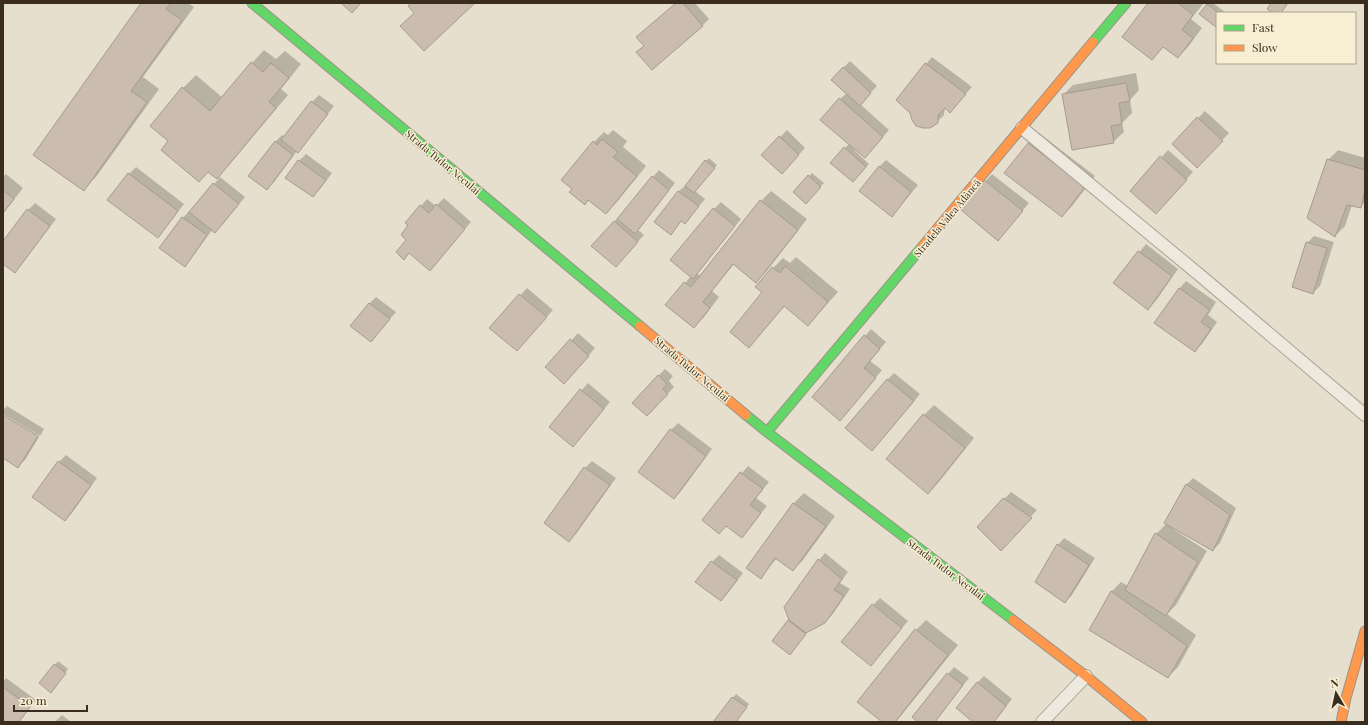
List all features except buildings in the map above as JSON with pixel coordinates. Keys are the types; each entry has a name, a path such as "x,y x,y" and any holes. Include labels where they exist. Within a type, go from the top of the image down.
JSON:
{"street":[{"name":"Strada Tudor Neculai","path":"252,3 767,432 1086,676 1142,722"},
{"name":"Stradela Valea Adâncă","path":"767,432 1126,3"},
{"path":"1342,722 1346,698 1365,631"}],"lane":[{"path":"1022,128 1202,277 1365,415"},
{"path":"1042,722 1086,676"}],"traffic: fast":[{"path":"252,3 640,326"},
{"path":"1093,42 1126,3"},
{"path":"767,432 922,247"},
{"path":"746,415 1013,620"}],"traffic: slow":[{"path":"922,247 1093,42"},
{"path":"640,326 746,415"},
{"path":"1013,620 1086,676 1142,722"},
{"path":"1341,722 1346,698 1365,631"}]}
